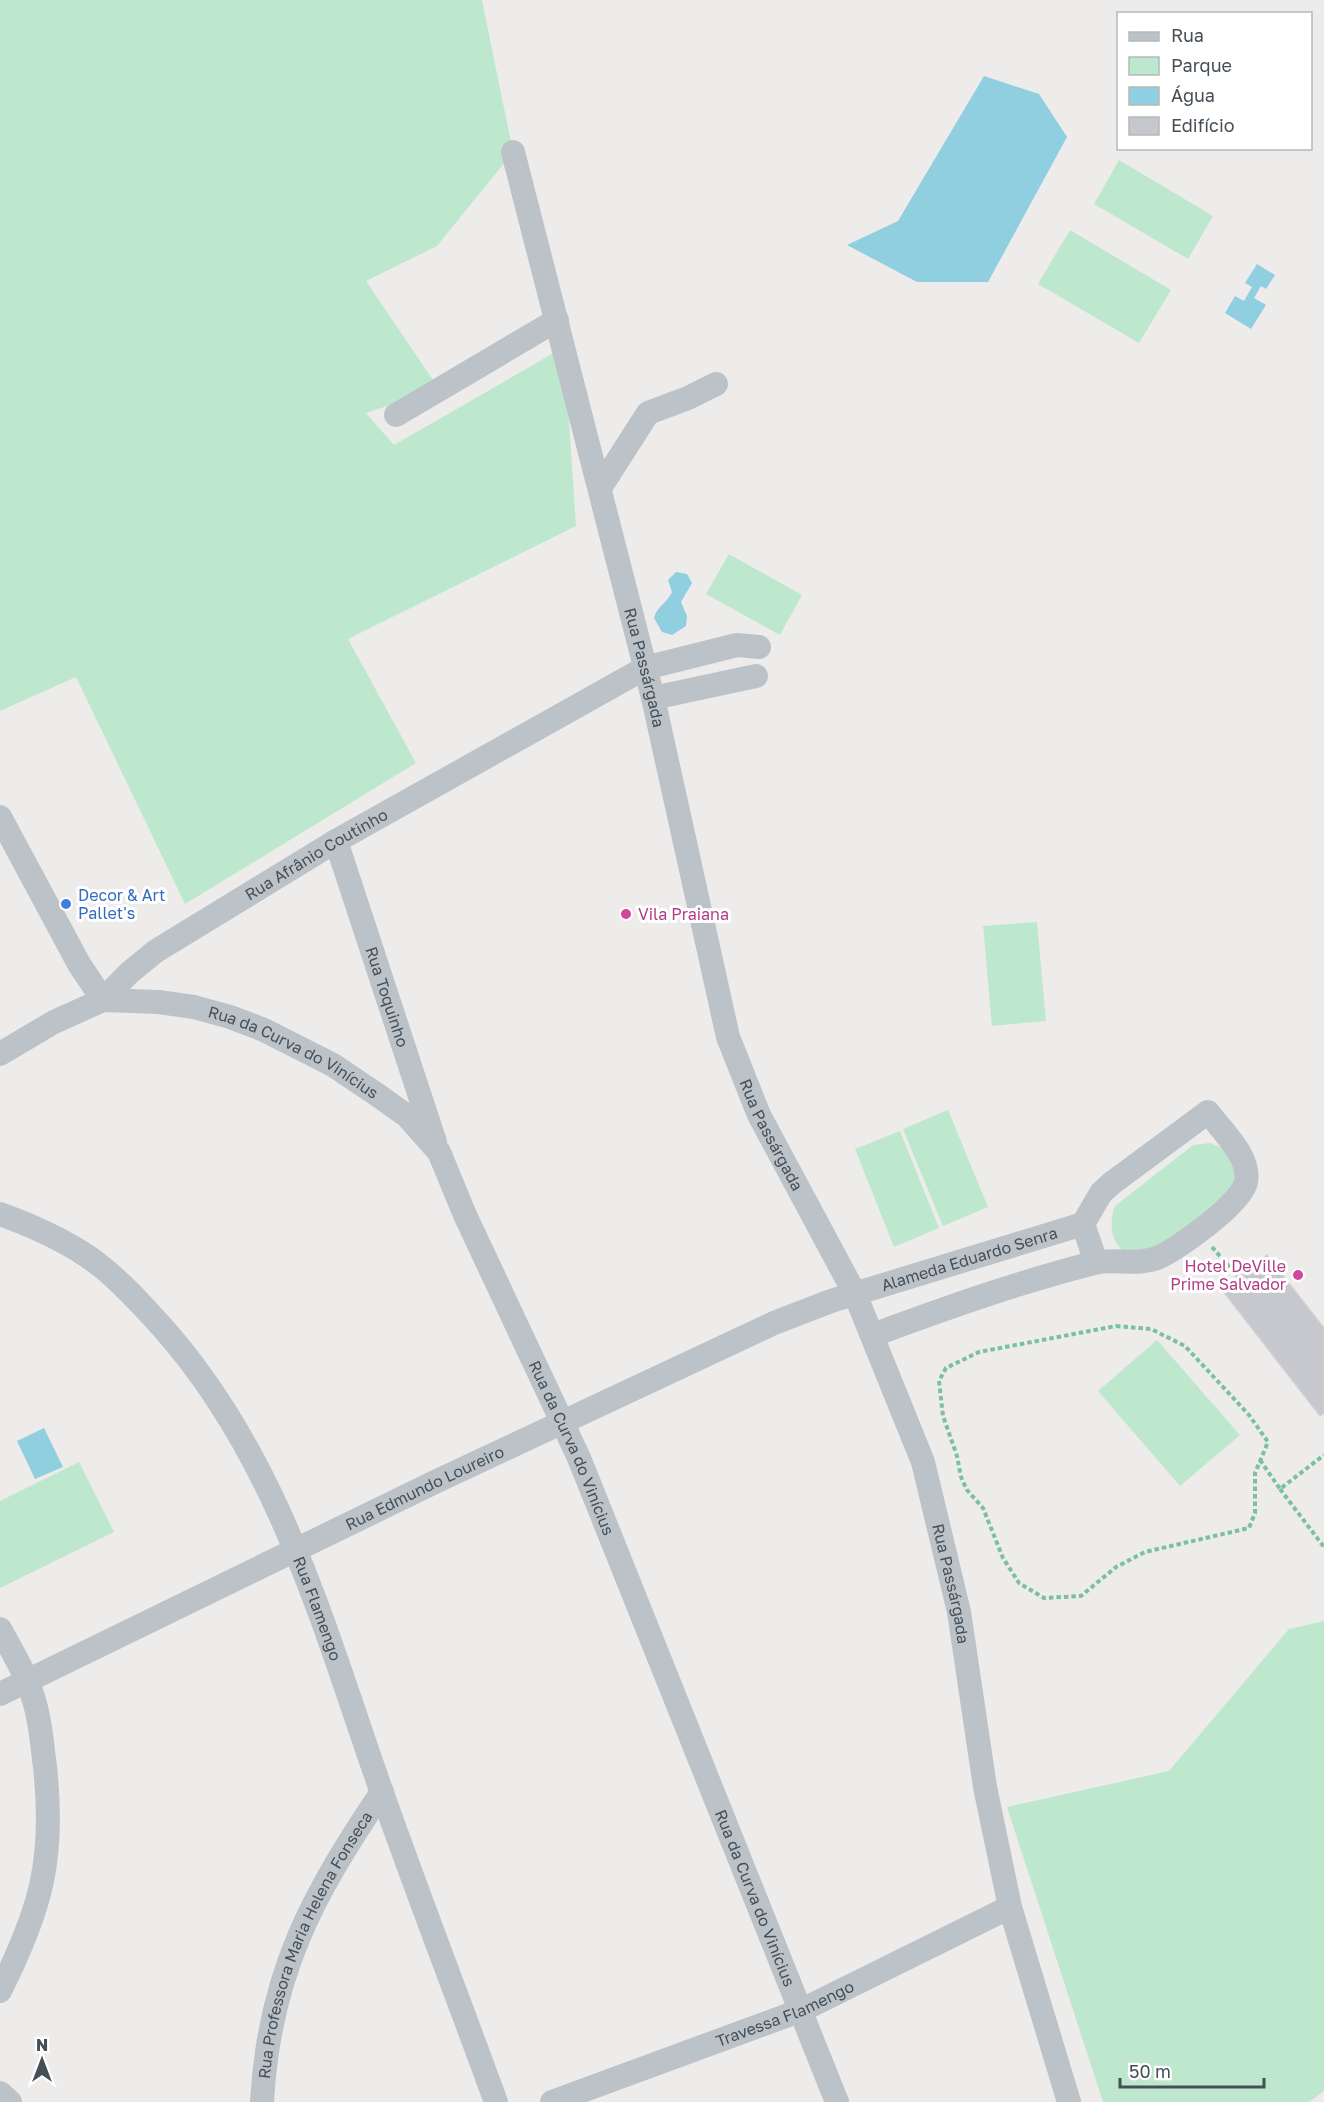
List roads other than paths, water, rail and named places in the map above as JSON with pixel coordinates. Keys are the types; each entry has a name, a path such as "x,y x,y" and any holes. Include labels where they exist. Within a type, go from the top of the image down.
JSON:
{"street":[{"name":"Rua Passárgada","path":"513,152 653,698 718,1000 735,1060 759,1115 855,1294 923,1462 959,1612 985,1787 1010,1907 1070,2102"},
{"path":"396,415 557,320"},
{"path":"594,464 624,417 643,397 685,386 716,384 688,399 648,413 600,488"},
{"name":"Rua Afrânio Coutinho","path":"0,1054 54,1022 103,1000 129,973 156,951 336,841 645,668 737,645 759,647"},
{"path":"653,698 756,676"},
{"path":"0,817 79,964 103,1000"},
{"name":"Rua Toquinho","path":"336,841 439,1152"},
{"name":"Rua da Curva do Vinícius","path":"103,1000 158,1002 194,1007 264,1030 333,1065 379,1096 406,1116 439,1152 465,1215 563,1423 802,2010 837,2102"},
{"path":"873,1335 939,1310 1096,1262 1143,1261 1156,1258 1198,1231 1240,1197 1246,1183 1246,1169 1242,1157 1208,1112 1106,1188 1092,1205 1083,1224 1096,1262"},
{"name":"Rua Flamengo","path":"0,1214 64,1242 102,1267 135,1297 173,1339 236,1425 311,1585 382,1792 496,2102"},
{"name":"Alameda Eduardo Senra","path":"855,1294 1083,1224"},
{"name":"Rua Edmundo Loureiro","path":"0,1694 296,1549 774,1323 855,1294"},
{"path":"0,1629 27,1681 35,1704 48,1791 48,1860 35,1912 0,1991"},
{"name":"Rua Professora Maria Helena Fonseca","path":"262,2102 271,2022 284,1973 313,1903 342,1851 382,1792"},
{"name":"Travessa Flamengo","path":"552,2102 802,2010 1010,1907"},
{"path":"0,2093 10,2102"}],"water":[{"path":"984,76 1039,94 1067,137 988,282 917,282 847,245 898,221"},
{"path":"1257,264 1275,275 1266,289 1261,286 1254,298 1266,305 1251,329 1225,313 1235,296 1244,301 1252,287 1245,283"},
{"path":"676,572 687,574 692,583 681,602 687,616 686,626 672,635 662,632 654,618 657,610 672,592 668,580"},
{"path":"44,1428 63,1467 35,1479 17,1441"}],"place":[{"name":"Decor & Art Pallet's","path":"66,904"},
{"name":"Vila Praiana","path":"626,914"},
{"name":"Hotel DeVille Prime Salvador","path":"1298,1275"}]}
